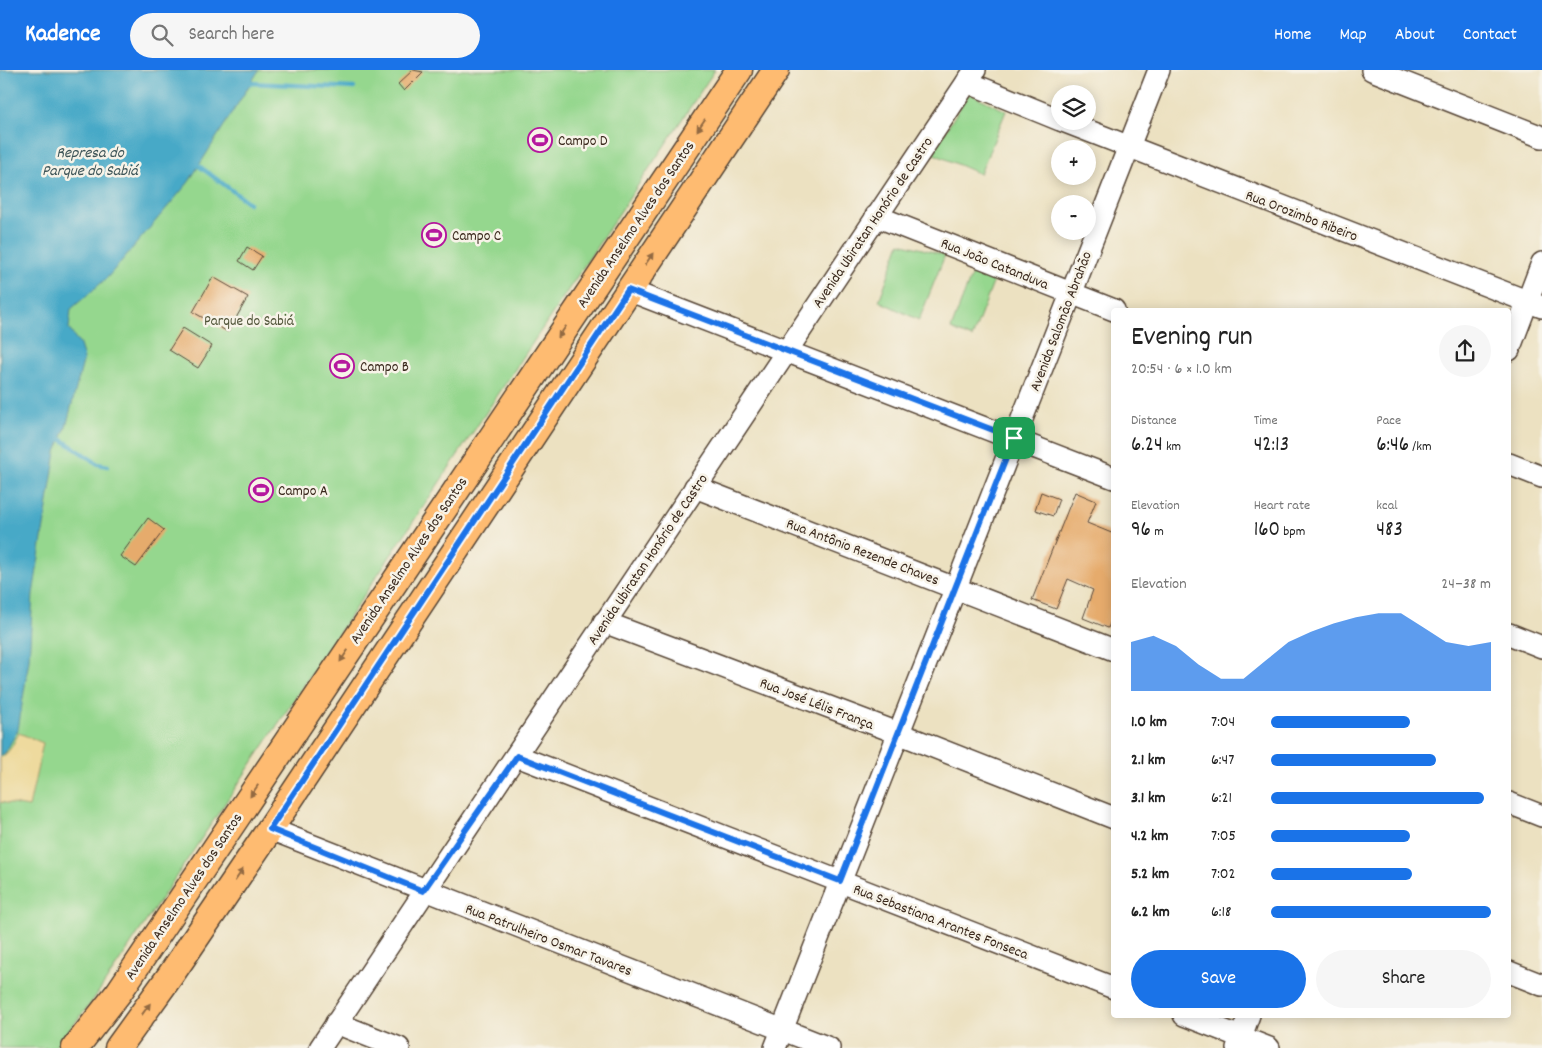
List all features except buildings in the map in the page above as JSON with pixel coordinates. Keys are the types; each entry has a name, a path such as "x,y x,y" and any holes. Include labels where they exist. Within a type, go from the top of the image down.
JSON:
{"main road":[{"name":"Avenida Anselmo Alves dos Santos","path":"75,1048 119,992 739,70"},
{"name":"Avenida Anselmo Alves dos Santos","path":"118,1048 170,976 270,829 748,112 770,72"},
{"path":"722,93 748,112"}],"street":[{"name":"Avenida Salomão Abrahão","path":"779,1039 1072,294 1127,147 1159,70"},
{"path":"1372,70 1542,137"},
{"name":"Rua Orozimbo Ribeiro","path":"971,76 1051,116"},
{"name":"Avenida Ubiratan Honório de Castro","path":"320,1048 423,891 517,756 604,622 971,76"},
{"name":"Rua Orozimbo Ribeiro","path":"1084,130 1535,304"},
{"name":"Rua João Catanduva","path":"876,216 1111,309"},
{"path":"1511,346 1535,304 1542,263"},
{"path":"628,290 1111,477"},
{"path":"1511,465 1542,477"},
{"name":"Rua Antônio Rezende Chaves","path":"695,487 1111,649"},
{"name":"Rua José Lélis França","path":"604,622 898,733 1111,817"},
{"path":"1511,635 1542,647"},
{"name":"Rua Sebastiana Arantes Fonseca","path":"517,756 1111,987"},
{"path":"1511,804 1542,816"},
{"name":"Rua Patrulheiro Osmar Tavares","path":"270,829 779,1039 829,1048"},
{"path":"1511,973 1542,985"},
{"path":"1190,1018 1239,1043 1269,1048"},
{"path":"1239,1043 1248,1018"},
{"path":"336,1023 399,1048"}],"green space":[{"name":"Parque do Sabiá","path":"0,70 715,70 125,953 91,1003 54,1048 0,1048"},
{"path":"969,93 1006,111 980,174 932,153"},
{"path":"900,243 945,255 919,320 879,301"},
{"path":"973,271 995,278 972,338 951,329"}],"sand":[{"path":"19,733 43,743 29,807 0,802 0,758 9,750"}],"water":[{"name":"Represa do Parque do Sabiá","path":"0,70 259,70 188,183 107,278 71,309 69,329 80,345 84,358 66,427 56,452 33,594 29,660 18,730 5,753 0,756"}],"waterway":[{"path":"250,83 354,88"},
{"path":"199,166 249,203"},
{"path":"61,439 98,464 108,466"}],"place":[{"name":"Campo D","path":"540,140"},
{"name":"Campo C","path":"434,235"},
{"name":"Campo B","path":"342,366"},
{"name":"Campo A","path":"261,490"}],"route":[{"path":"628,290 1014,438 840,881 517,756 423,891 270,829 628,290"}]}
